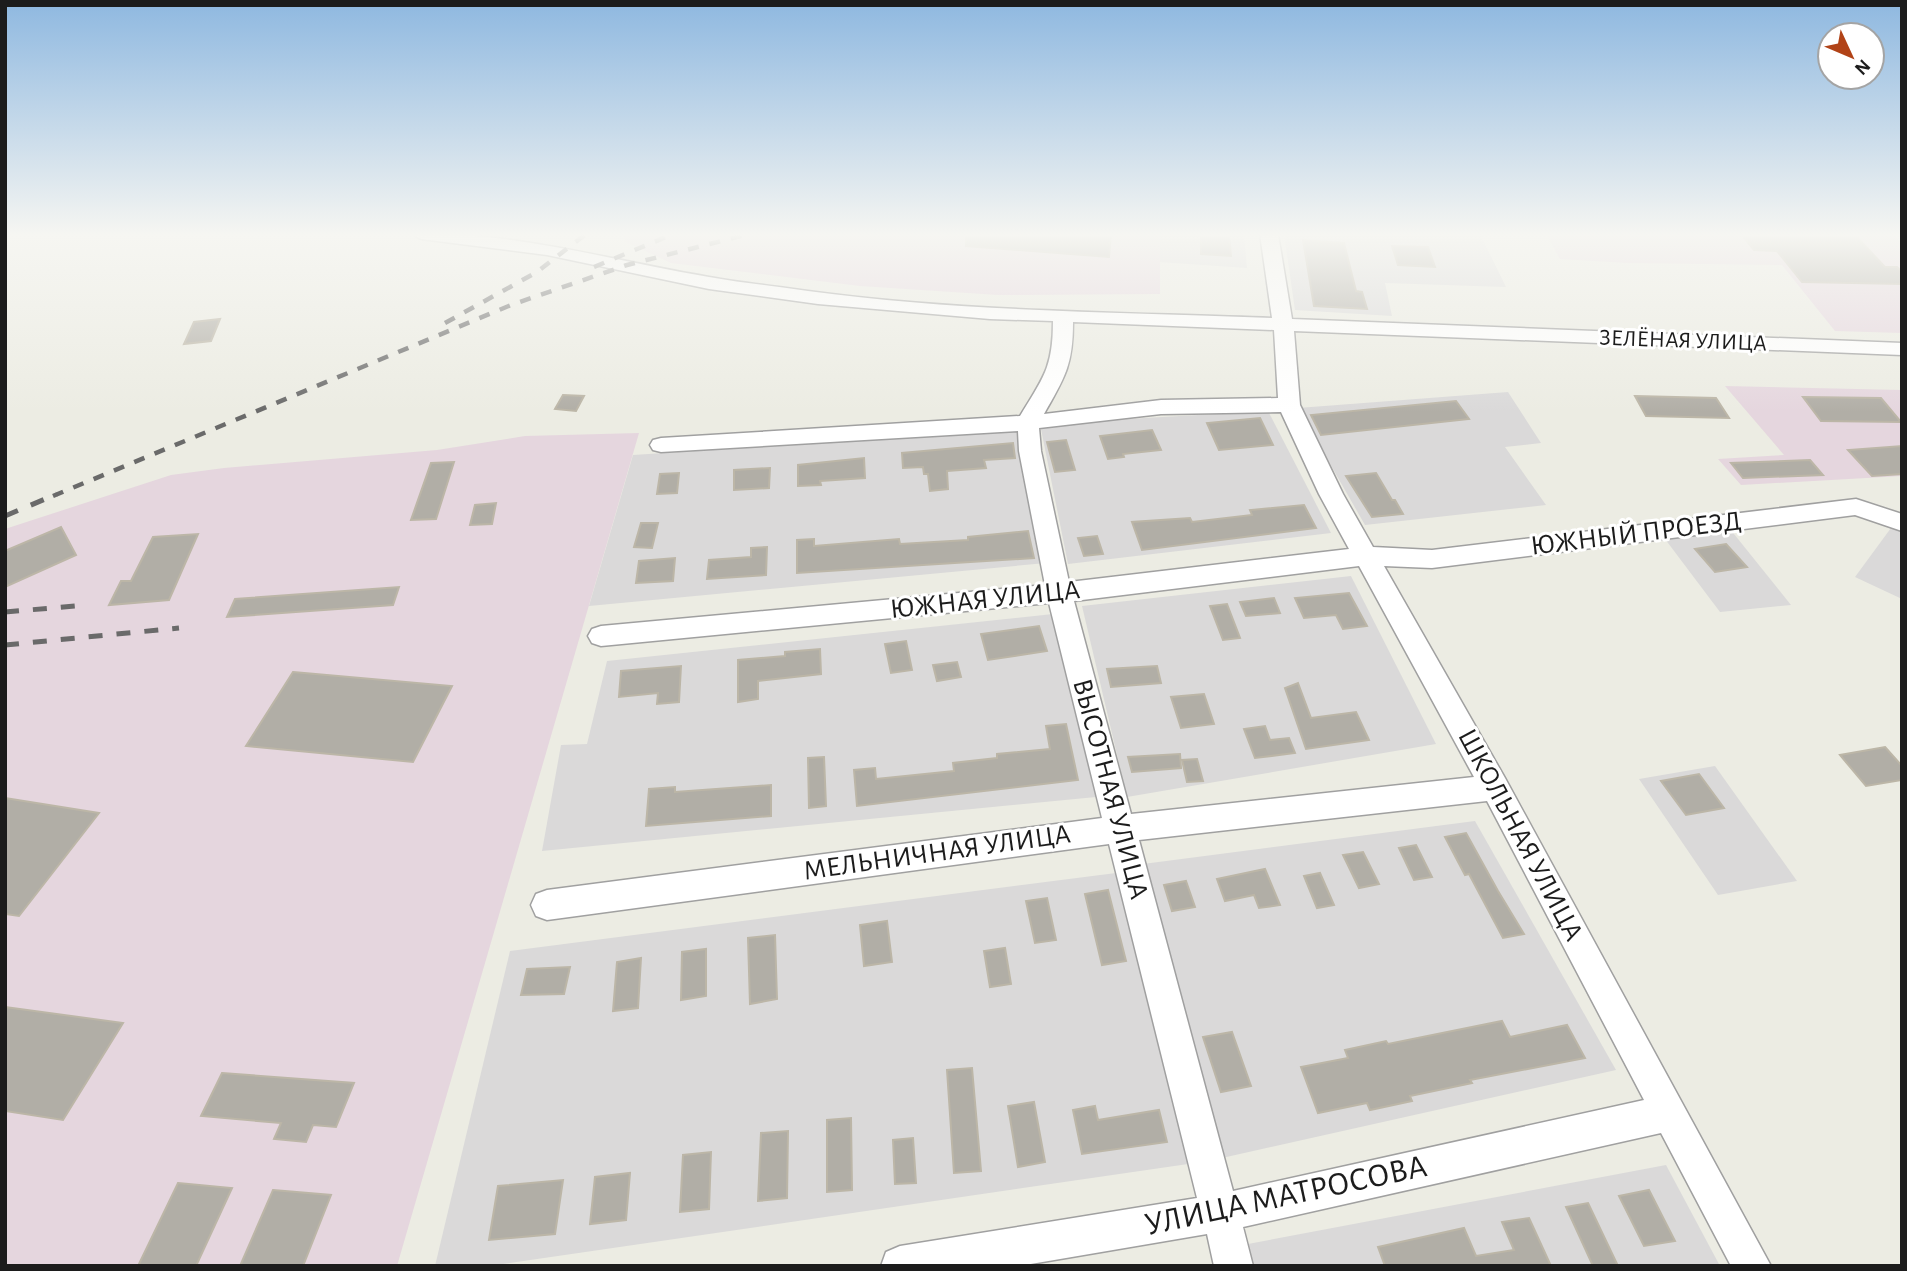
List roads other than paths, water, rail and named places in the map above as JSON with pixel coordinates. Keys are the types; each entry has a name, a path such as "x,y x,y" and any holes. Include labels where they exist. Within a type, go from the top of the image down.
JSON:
{"street":[{"name":"ЗЕЛЁНАЯ УЛИЦА","path":"786,293 990,313 1902,349"},
{"path":"661,445 825,437 1028,422 1161,407 1289,405 1278,293"},
{"path":"1028,422 1056,374 1063,355 1063,316"},
{"name":"ШКОЛЬНАЯ УЛИЦА","path":"1289,405 1331,494 1495,787 1752,1266"},
{"name":"ВЫСОТНАЯ УЛИЦА","path":"1028,422 1030,451 1059,593 1234,1266"},
{"name":"ЮЖНЫЙ ПРОЕЗД","path":"1367,556 1432,559 1856,507 1902,523"},
{"name":"ЮЖНАЯ УЛИЦА","path":"601,636 1059,593 1367,556"},
{"name":"МЕЛЬНИЧНАЯ УЛИЦА","path":"547,905 1120,829 1495,787"},
{"name":"УЛИЦА МАТРОСОВА","path":"900,1266 1221,1213 1669,1113"}],"railway":[{"path":"445,323 499,293"},
{"path":"53,496 511,305 545,293"},
{"path":"5,516 57,494"},
{"path":"5,612 87,605"},
{"path":"5,645 179,628"}]}
